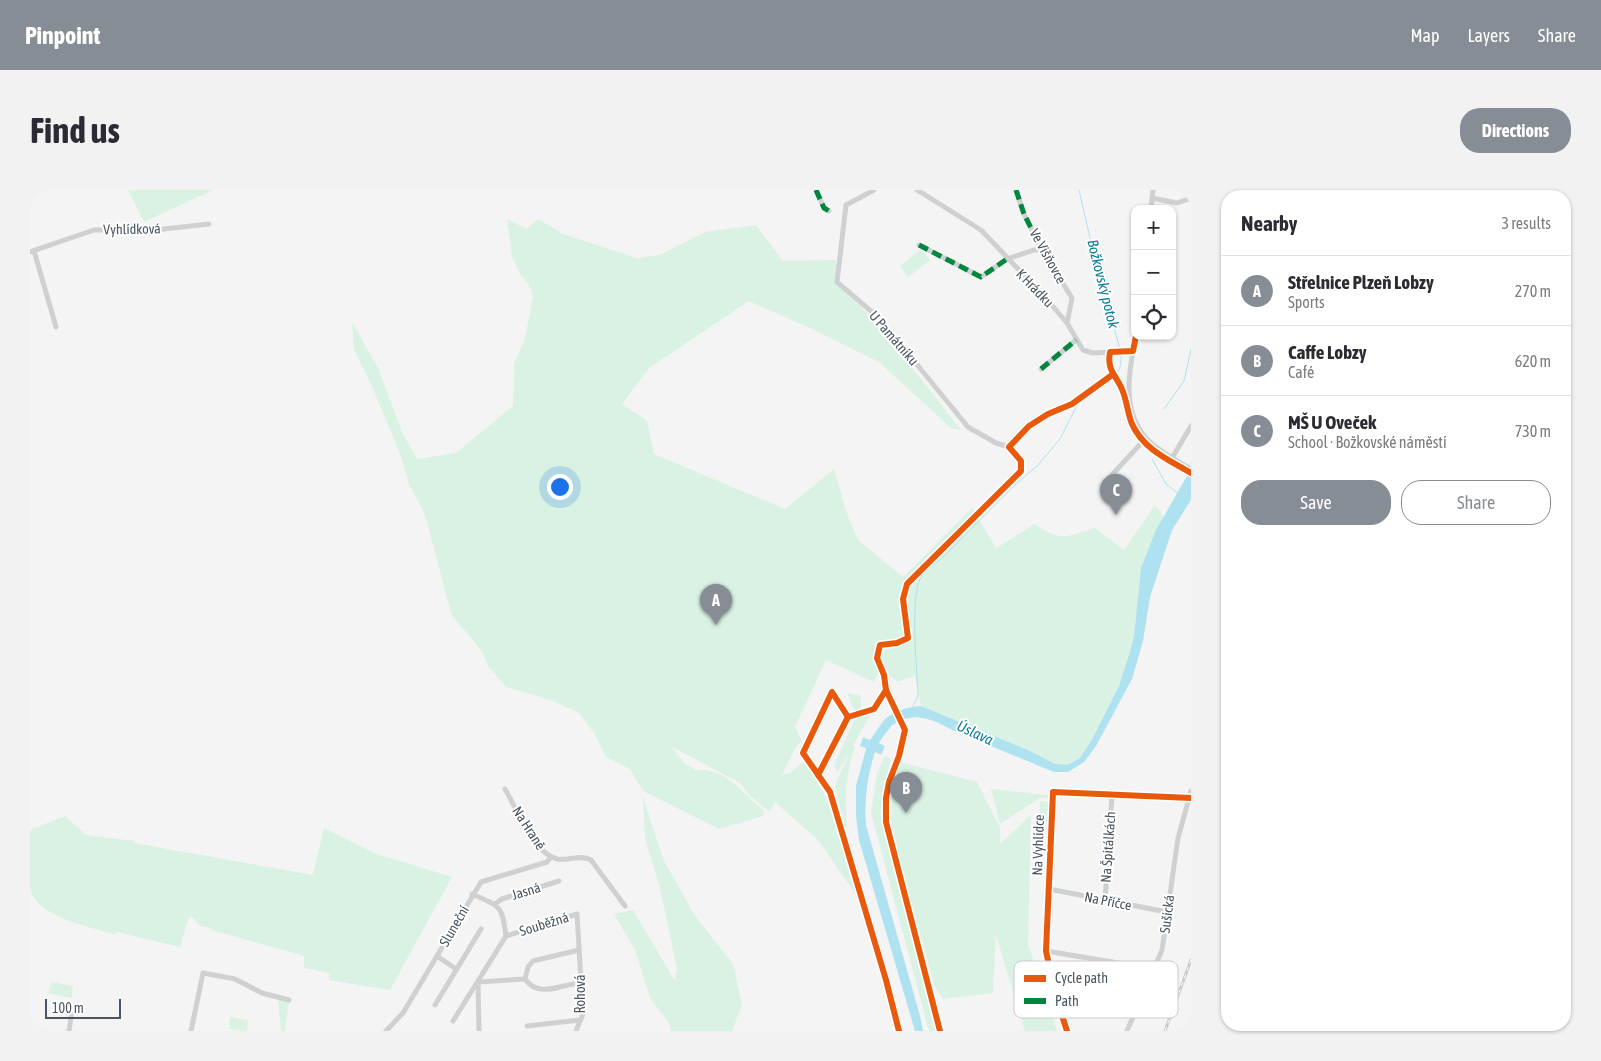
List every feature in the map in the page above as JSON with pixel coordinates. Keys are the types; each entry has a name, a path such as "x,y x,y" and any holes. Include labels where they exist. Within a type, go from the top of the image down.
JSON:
{"street":[{"path":"816,190 824,208 830,212"},
{"name":"U Památníku","path":"874,190 846,205 837,282 879,318 968,427 996,443 1009,447"},
{"path":"917,190 972,223 1007,259 981,277 919,245"},
{"name":"Ve Višňovce","path":"1016,190 1024,214 1042,250 1072,298 1067,323"},
{"path":"1151,205 1153,190"},
{"path":"1152,198 1178,203 1191,198"},
{"name":"Vyhlídková","path":"32,252 94,230 155,230 209,224"},
{"name":"K Hrádku","path":"1042,250 1034,250 1007,259 1044,296 1067,323 1076,340"},
{"path":"32,252 56,327"},
{"path":"1040,369 1076,340 1079,346 1088,352 1133,351"},
{"path":"1135,340 1129,394 1135,420 1146,438 1191,469"},
{"path":"1021,471 1021,462 1009,447 1029,426 1048,414 1072,404 1112,375 1108,363 1113,352"},
{"path":"1173,458 1191,426"},
{"path":"1109,478 1146,438"},
{"name":"Na Hraně","path":"506,789 535,842 551,857 564,860 586,858 591,860 624,906"},
{"name":"Sušická","path":"1157,961 1162,950 1178,838 1191,791"},
{"name":"Na Vyhlídce","path":"1048,961 1046,950 1053,792 1189,798"},
{"name":"Na Špitálkách","path":"1105,900 1112,795"},
{"name":"Sluneční","path":"386,1031 403,1013 472,894 481,882 547,862 551,857"},
{"name":"Jasná","path":"495,904 502,899 559,881"},
{"name":"Na Příčce","path":"1049,889 1167,912"},
{"path":"472,894 495,904 503,913 506,936"},
{"name":"Souběžná","path":"453,1021 506,936 576,914"},
{"name":"Rohová","path":"527,1026 580,1020 583,1014 576,914"},
{"path":"434,1005 480,929"},
{"path":"525,979 533,961 579,950"},
{"path":"1046,950 1109,961"},
{"path":"437,956 456,969"},
{"path":"191,1031 203,973 235,979 262,993 289,1000"},
{"path":"479,1031 478,982 525,979 536,990 541,991 567,984 581,983"},
{"path":"69,1031 72,1010"},
{"name":"Na Vyhlídce","path":"1063,1018 1067,1031"},
{"name":"Sušická","path":"1127,1031 1133,1018"},
{"path":"576,1031 580,1020"}],"green space":[{"path":"128,190 213,190 144,222"},
{"path":"507,219 527,229 538,219 563,234 637,258 659,255 705,232 756,225 783,261 836,260 836,283 876,322 961,430 951,428 879,362 749,301 649,368 622,404 647,421 654,454 785,509 834,469 847,514 858,540 903,577 972,508 996,548 1035,524 1058,536 1077,534 1095,528 1124,550 1155,505 1164,517 1141,568 1134,636 1119,686 1091,741 1080,758 1067,765 1055,765 1030,751 921,706 915,676 898,682 880,669 874,682 826,660 795,727 802,741 796,746 782,775 790,773 803,762 814,776 823,791 836,824 855,893 818,840 775,802 770,812 750,796 740,783 672,747 684,763 696,770 716,772 725,777 764,811 763,816 719,829 643,791 630,769 606,757 594,733 579,713 553,701 506,687 489,667 482,652 452,616 425,515 409,484 401,456 372,386 354,350 352,322 378,368 402,432 417,459 456,453 513,406 514,363 525,340 533,296 529,285 520,274 512,257"},
{"path":"921,249 930,260 908,277 900,266"},
{"path":"847,693 861,696 861,713 856,715"},
{"path":"874,709 853,745 855,747 851,758 846,790 847,834 835,786 849,754 837,773 834,765 856,717"},
{"path":"885,756 891,759 880,813 930,996 937,1031 929,1031 871,813 877,774"},
{"path":"899,762 977,782 1000,828 1000,844 1031,815 1028,944 1034,961 1014,961 1014,995 996,935 993,993 943,999 935,987 891,829 892,796"},
{"path":"991,789 1048,795 1048,798 1040,798 1000,824"},
{"path":"643,797 663,859 695,916 733,964 742,1005 732,1031 671,1031 669,1023 650,998 635,950 614,914 633,910 675,981 677,969 660,888 645,838"},
{"path":"1040,801 1050,802 1049,824 1039,823"},
{"path":"65,816 86,835 134,841 134,843 313,875 324,828 374,853 452,877 390,990 329,980 330,973 304,968 304,956 211,930 211,928 200,926 192,917 189,917 180,947 117,932 114,934 78,924 53,913 34,898 30,888 30,830"},
{"path":"51,982 73,986 72,998 48,993"},
{"path":"278,997 289,1001 285,1031 281,1031"},
{"path":"230,1017 248,1020 247,1031 229,1029"},
{"path":"1021,1018 1053,1018 1057,1031 1025,1031"}],"water":[{"name":"Úslava","path":"1191,469 1191,500 1172,530 1150,597 1143,641 1132,679 1096,746 1084,762 1068,772 1054,772 941,724 921,718 903,720 894,725 879,743 885,746 881,755 875,753 870,771 865,807 866,825 920,1016 923,1031 915,1031 859,840 856,816 856,786 866,749 860,746 863,737 870,740 879,725 890,715 904,709 921,706 1030,751 1055,764 1067,765 1080,758 1091,741 1119,686 1134,636 1141,568 1156,530"}],"pier":[{"path":"913,704 886,717 870,740 863,737 860,746 866,748 862,759 860,758 863,750 857,746 861,735 869,737 879,720 890,710"},
{"path":"920,717 894,727 882,742 888,746 884,756 877,756 874,763 872,762 875,752 882,755 885,746 879,743 892,725 904,719"}],"waterway":[{"name":"Božkovský potok","path":"1079,190 1095,259 1120,349"},
{"path":"1164,409 1184,381 1191,349"},
{"name":"Božkovský potok","path":"1104,384 1118,372 1121,363 1121,353"},
{"name":"Božkovský potok","path":"1117,377 1119,382"},
{"name":"Božkovský potok","path":"912,708 918,696 915,603 920,579 927,570 942,558 1015,485 1038,465 1060,439 1077,405 1085,398"},
{"path":"1152,459 1166,484 1178,493"}],"railway":[{"path":"1178,996 1191,960"},
{"path":"1165,1031 1170,1018"}],"marked path":[{"path":"816,190 824,208 829,211"},
{"path":"1016,190 1024,214 1042,250"},
{"path":"919,245 981,277 1007,259"},
{"path":"1041,369 1076,340"}],"cycle path":[{"path":"1135,340 1133,351 1110,352 1109,358 1112,371 1123,392 1132,424 1143,440 1157,453 1191,473"},
{"path":"940,1031 886,822 886,798 889,782 899,756 905,730 886,690 884,675 877,658 880,645 897,643 908,638 903,599 907,584 1021,471 1021,461 1009,447 1029,426 1048,414 1072,404 1112,375"},
{"path":"818,775 848,717 874,709 886,690"},
{"path":"848,717 832,692 803,753 830,792 886,980 899,1031"},
{"path":"1048,961 1046,951 1053,792 1191,798"},
{"path":"1063,1018 1067,1031"}],"place":[{"name":"MŠ U Oveček","path":"1116,515"},
{"name":"Střelnice Plzeň Lobzy","path":"716,625"},
{"name":"Caffe Lobzy","path":"906,813"}]}
